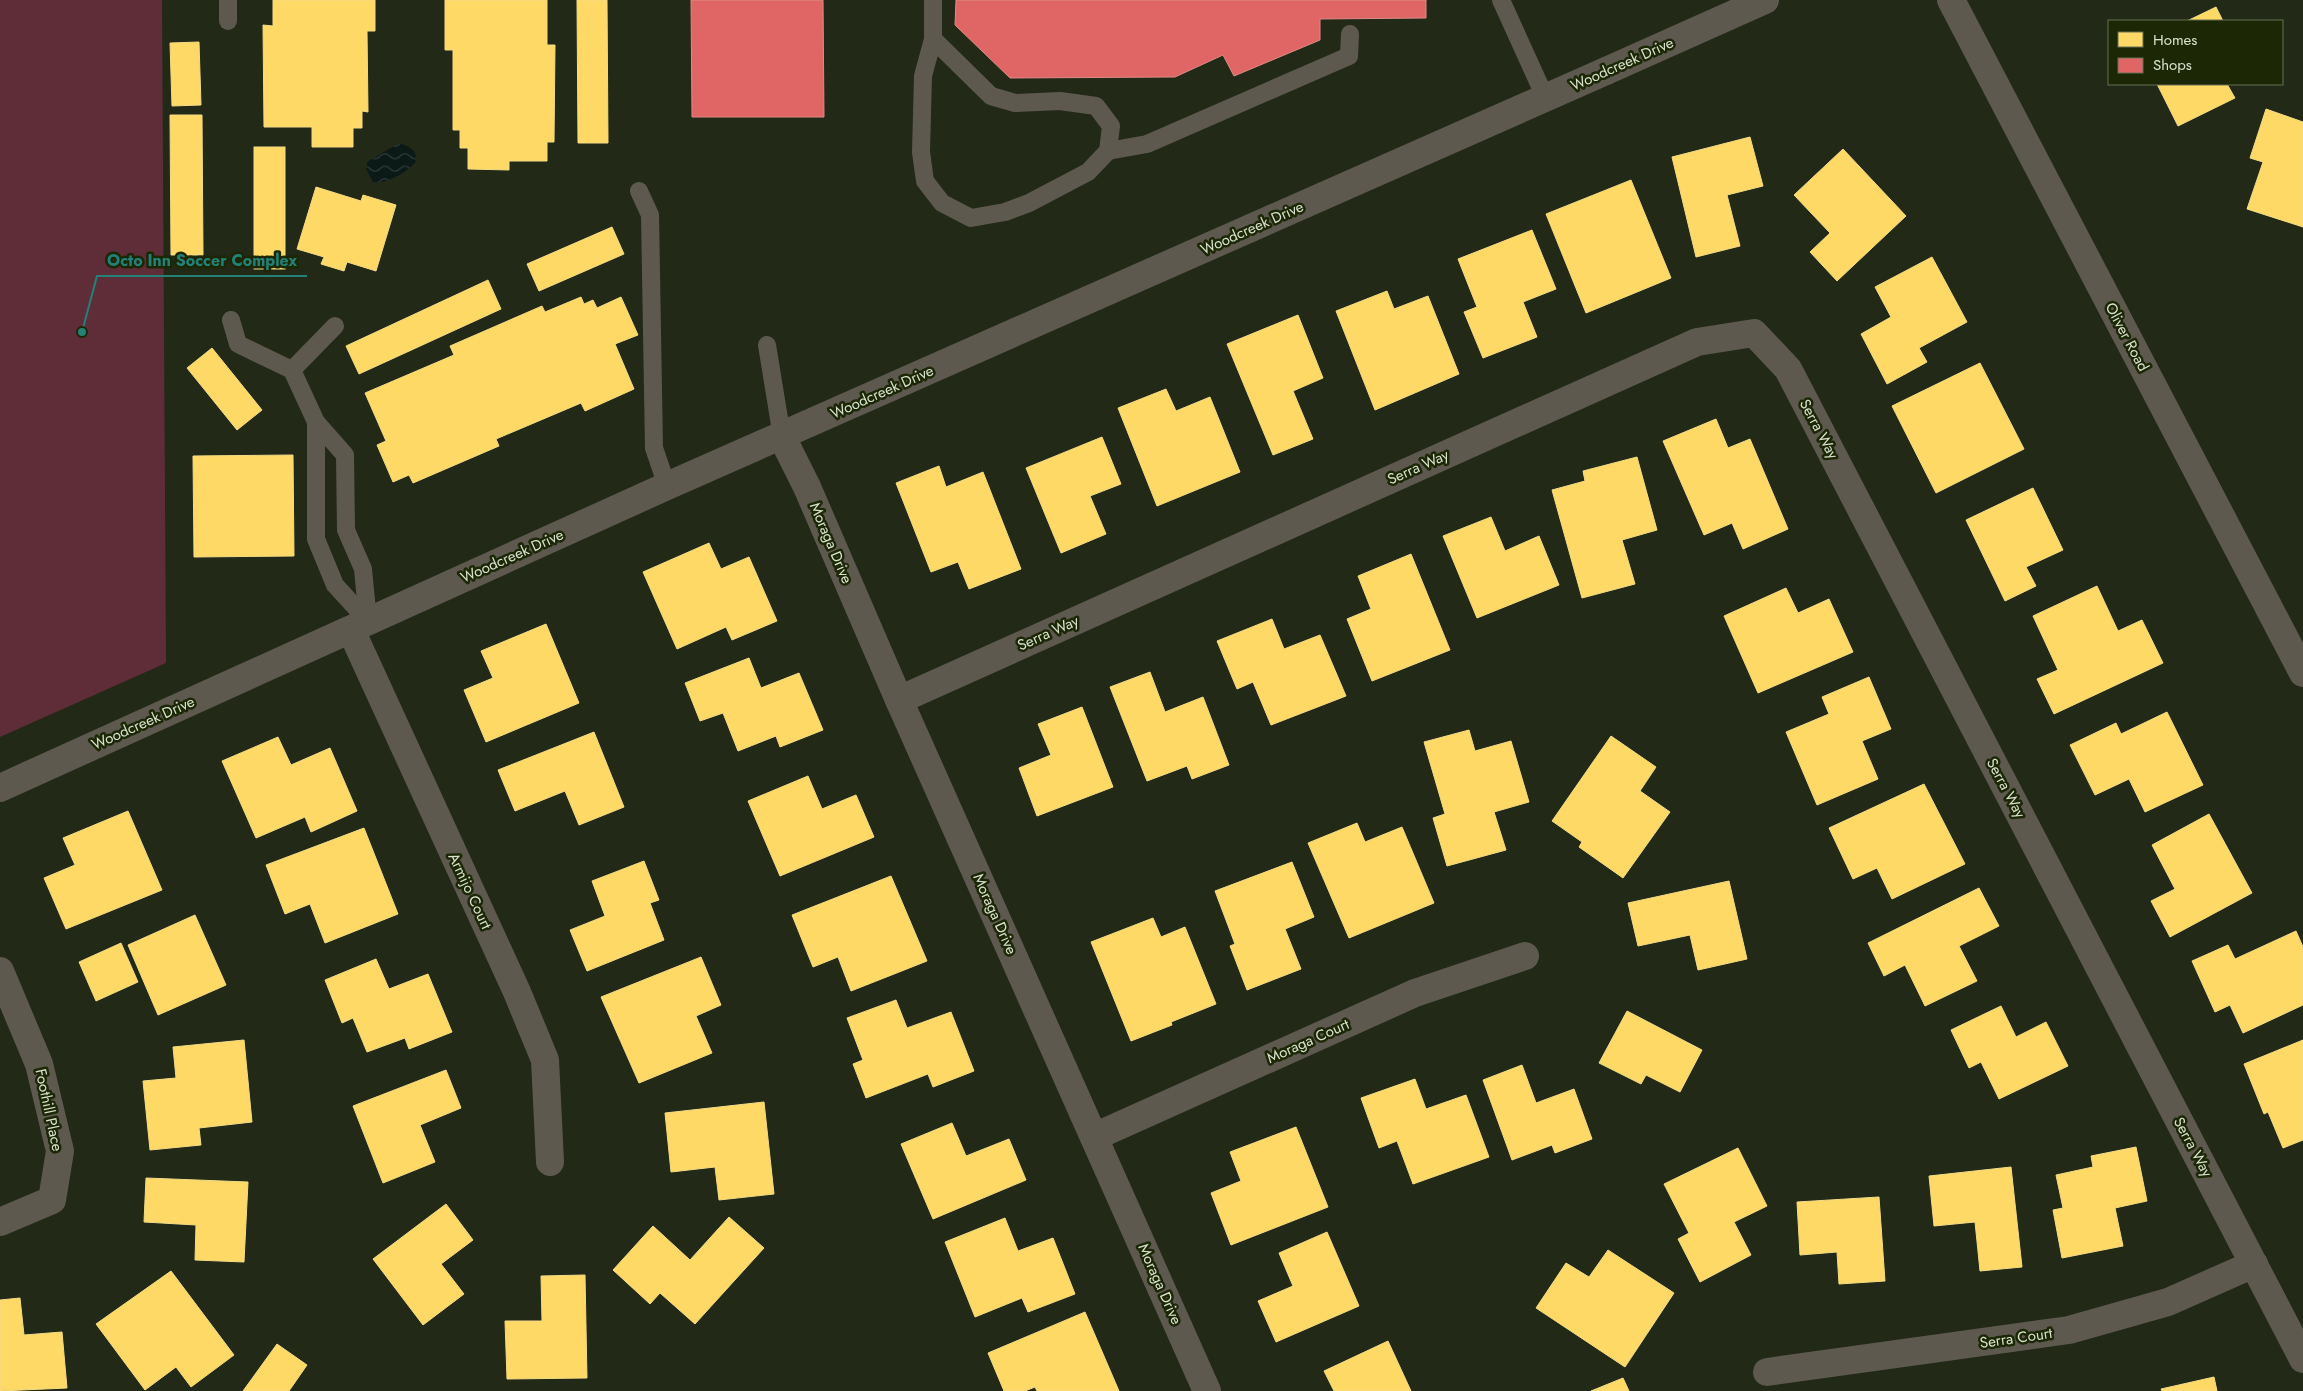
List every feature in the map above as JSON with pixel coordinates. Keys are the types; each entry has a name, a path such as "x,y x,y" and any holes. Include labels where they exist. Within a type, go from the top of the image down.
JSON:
{"street":[{"name":"Woodcreek Drive","path":"0,788 667,486 782,437 1765,0"},
{"name":"Oliver Road","path":"1951,0 2303,673"},
{"name":"Serra Way","path":"899,700 1697,342 1754,333 1788,369 2303,1359"},
{"name":"Moraga Drive","path":"782,437 807,487 899,700 1207,1391"},
{"name":"Armijo Court","path":"360,625 545,1060 550,1162"},
{"name":"Moraga Court","path":"1094,1136 1415,993 1525,956"},
{"name":"Foothill Place","path":"0,972 39,1064 60,1151 52,1200 0,1222"},
{"name":"Serra Court","path":"1767,1372 2069,1330 2168,1302 2254,1264"}],"lane":[{"path":"228,0 228,21"},
{"path":"933,0 933,39 923,76 921,152 925,181 942,203 971,218 1006,212 1029,203 1088,172 1108,151 1147,144 1349,56 1350,34"},
{"path":"1501,0 1545,97"},
{"path":"933,39 992,96 1015,104 1060,101 1096,106 1111,126 1108,151"},
{"path":"639,191 650,215 654,448 667,486"},
{"path":"231,320 238,344 292,370 316,422 345,455 346,530 363,569 360,625"},
{"path":"292,370 335,326"},
{"path":"767,345 782,437"},
{"path":"316,422 316,539 335,585 360,625"}],"shaded area":[{"path":"0,0 162,0 166,663 0,737"}],"water":[{"path":"399,143 415,152 415,163 396,177 373,182 366,169 367,162"}],"building: Homes":[{"path":"273,0 375,0 375,31 367,31 368,112 362,111 362,128 353,128 353,147 312,147 312,127 264,127 263,25 273,26"},
{"path":"445,0 547,0 547,45 555,45 554,142 547,142 547,161 509,161 509,170 468,169 468,148 460,148 460,130 453,130 453,50 445,50"},
{"path":"577,0 607,0 608,143 578,143"},
{"path":"2216,7 2222,20 2189,20"},
{"path":"199,42 201,105 172,106 170,43"},
{"path":"2158,85 2228,85 2235,98 2178,126"},
{"path":"2266,109 2303,122 2303,227 2247,209 2263,162 2250,158"},
{"path":"170,115 202,115 203,255 171,255"},
{"path":"1750,137 1763,186 1727,195 1740,246 1696,257 1672,157"},
{"path":"254,147 285,147 285,269 254,269"},
{"path":"1843,149 1906,216 1837,281 1810,252 1830,233 1794,195"},
{"path":"1631,180 1671,278 1586,313 1546,214"},
{"path":"316,187 361,201 363,195 396,205 376,271 347,262 344,271 321,264 324,257 297,249"},
{"path":"612,227 624,254 539,291 527,264"},
{"path":"1532,230 1556,289 1523,302 1537,337 1483,358 1464,312 1477,307 1458,259"},
{"path":"1932,257 1967,322 1919,348 1927,362 1887,384 1861,334 1891,317 1875,287"},
{"path":"488,280 501,309 359,374 346,346"},
{"path":"1387,291 1394,309 1428,296 1459,374 1375,410 1336,311"},
{"path":"581,297 584,304 593,300 597,308 621,297 638,335 615,344 634,389 585,411 581,403 496,439 499,446 413,483 409,475 393,482 377,445 386,441 365,393 454,355 450,346 542,306 545,312"},
{"path":"1298,315 1323,378 1293,391 1313,439 1273,455 1227,344"},
{"path":"212,348 262,410 237,430 187,368"},
{"path":"1980,363 2024,449 1936,493 1892,406"},
{"path":"1166,389 1176,411 1210,397 1240,472 1157,506 1118,408"},
{"path":"1716,419 1728,448 1750,439 1788,529 1743,549 1732,523 1704,535 1663,441"},
{"path":"1102,437 1121,484 1090,496 1106,534 1061,553 1026,468"},
{"path":"293,455 294,556 194,557 193,456"},
{"path":"1637,457 1657,530 1622,540 1635,584 1582,598 1552,490 1585,481 1583,471"},
{"path":"939,466 946,487 983,472 1021,569 969,589 958,562 931,572 896,483"},
{"path":"2033,488 2063,550 2026,567 2036,586 2005,601 1966,520"},
{"path":"1491,517 1505,551 1539,536 1559,585 1477,618 1443,536"},
{"path":"709,543 721,569 749,557 777,621 732,640 726,627 677,649 643,572"},
{"path":"1411,554 1450,650 1372,681 1347,619 1371,609 1358,576"},
{"path":"2097,586 2118,631 2142,620 2163,663 2054,714 2037,679 2058,670 2033,616"},
{"path":"1786,588 1798,613 1829,599 1853,652 1758,693 1724,616"},
{"path":"1272,619 1284,649 1320,635 1346,696 1271,725 1253,682 1237,689 1217,641"},
{"path":"546,624 579,703 486,742 464,690 493,678 481,651"},
{"path":"749,658 761,688 799,673 823,730 780,747 776,736 738,751 723,713 700,721 685,683"},
{"path":"1150,672 1165,712 1203,697 1229,765 1192,779 1187,766 1147,781 1110,687"},
{"path":"1869,677 1891,729 1862,741 1878,779 1817,805 1786,732 1829,714 1822,697"},
{"path":"1082,707 1113,787 1037,816 1019,768 1051,755 1038,724"},
{"path":"2167,712 2203,785 2145,812 2129,779 2095,795 2070,745 2116,723 2121,734"},
{"path":"1469,730 1475,751 1511,741 1529,802 1494,812 1506,850 1447,866 1433,818 1445,814 1424,742"},
{"path":"594,732 624,807 579,825 565,791 515,811 498,770"},
{"path":"1611,736 1656,767 1640,791 1670,812 1623,878 1579,847 1582,842 1552,821"},
{"path":"278,737 291,765 330,748 357,811 311,832 305,817 256,838 222,761"},
{"path":"808,776 822,809 856,795 874,837 780,876 748,801"},
{"path":"1924,784 1965,864 1892,899 1877,868 1853,879 1829,828"},
{"path":"128,811 162,890 66,929 44,878 75,865 63,838"},
{"path":"2209,814 2252,893 2170,937 2151,901 2175,889 2152,845"},
{"path":"1357,823 1365,842 1402,827 1434,903 1349,938 1308,843"},
{"path":"364,828 398,914 325,943 310,904 285,914 266,865"},
{"path":"644,861 659,900 650,903 664,940 587,971 570,930 605,916 592,881"},
{"path":"1292,862 1314,917 1285,929 1301,969 1247,990 1230,946 1235,944 1215,891"},
{"path":"891,876 927,961 851,991 838,957 813,967 792,915"},
{"path":"1729,881 1747,959 1698,970 1690,935 1638,946 1628,903"},
{"path":"1979,888 1999,926 1959,946 1977,981 1925,1006 1905,965 1884,976 1868,943"},
{"path":"195,915 226,985 158,1015 128,945"},
{"path":"1153,918 1161,937 1185,927 1216,1004 1171,1022 1172,1025 1131,1041 1091,942"},
{"path":"2296,931 2303,947 2303,1005 2243,1033 2230,1005 2215,1012 2192,961 2228,945 2235,959"},
{"path":"121,943 138,982 96,1001 79,962"},
{"path":"701,957 721,1005 696,1016 712,1053 639,1083 601,997"},
{"path":"376,959 389,989 428,974 452,1032 409,1049 405,1038 367,1052 353,1018 342,1023 325,980"},
{"path":"896,1000 907,1028 951,1012 974,1071 933,1087 928,1074 866,1098 853,1064 863,1060 847,1018"},
{"path":"2001,1006 2016,1037 2046,1022 2068,1066 1999,1099 1981,1062 1969,1068 1951,1030"},
{"path":"1627,1011 1702,1050 1680,1092 1646,1075 1641,1084 1599,1063"},
{"path":"244,1040 252,1122 199,1128 201,1145 150,1150 143,1081 176,1078 173,1047"},
{"path":"2303,1040 2303,1140 2283,1148 2268,1112 2264,1114 2244,1064"},
{"path":"1522,1065 1536,1103 1574,1089 1592,1139 1555,1153 1552,1145 1512,1160 1483,1080"},
{"path":"446,1070 461,1108 420,1125 435,1162 383,1183 353,1106"},
{"path":"1415,1079 1426,1109 1466,1095 1489,1157 1413,1184 1397,1141 1379,1148 1361,1098"},
{"path":"764,1102 774,1194 719,1200 715,1167 671,1172 665,1113"},
{"path":"952,1123 966,1156 1009,1139 1026,1180 933,1219 901,1144"},
{"path":"1296,1127 1328,1207 1231,1245 1211,1193 1241,1181 1230,1152"},
{"path":"2136,1147 2147,1201 2115,1208 2123,1246 2062,1258 2053,1210 2063,1208 2056,1175 2093,1167 2091,1156"},
{"path":"1738,1148 1767,1206 1734,1222 1751,1255 1700,1282 1678,1239 1689,1233 1664,1184"},
{"path":"2011,1167 2022,1267 1980,1271 1975,1222 1934,1226 1929,1176"},
{"path":"146,1178 248,1182 244,1262 195,1260 196,1225 144,1222"},
{"path":"1879,1197 1885,1281 1839,1284 1837,1252 1800,1255 1797,1202"},
{"path":"446,1204 473,1240 441,1264 464,1294 423,1325 373,1259"},
{"path":"729,1217 764,1248 695,1324 660,1293 650,1304 613,1270 653,1226 690,1260"},
{"path":"1005,1218 1018,1251 1053,1238 1075,1294 1028,1312 1022,1298 975,1317 945,1242"},
{"path":"1327,1232 1359,1306 1276,1342 1258,1301 1293,1286 1279,1253"},
{"path":"1608,1250 1674,1293 1625,1367 1536,1308 1566,1263 1589,1277"},
{"path":"171,1271 234,1355 191,1387 176,1367 145,1390 96,1324"},
{"path":"585,1275 587,1378 507,1379 505,1321 542,1321 541,1276"},
{"path":"20,1298 24,1335 62,1332 67,1388 0,1391 0,1300"},
{"path":"1085,1312 1119,1391 1037,1391 1035,1387 1025,1391 1004,1391 988,1353"},
{"path":"1388,1341 1411,1391 1334,1391 1324,1371"},
{"path":"277,1344 307,1365 289,1391 243,1391"},
{"path":"2214,1377 2217,1391 2162,1391 2161,1389"},
{"path":"1623,1378 1629,1391 1591,1391"}],"building: Shops":[{"path":"691,0 823,0 824,117 692,117"},
{"path":"956,0 1426,0 1426,18 1320,19 1320,40 1234,76 1223,55 1175,77 1010,78 955,25"}],"place":[{"name":"Octo Inn Soccer Complex","path":"82,332"}]}
